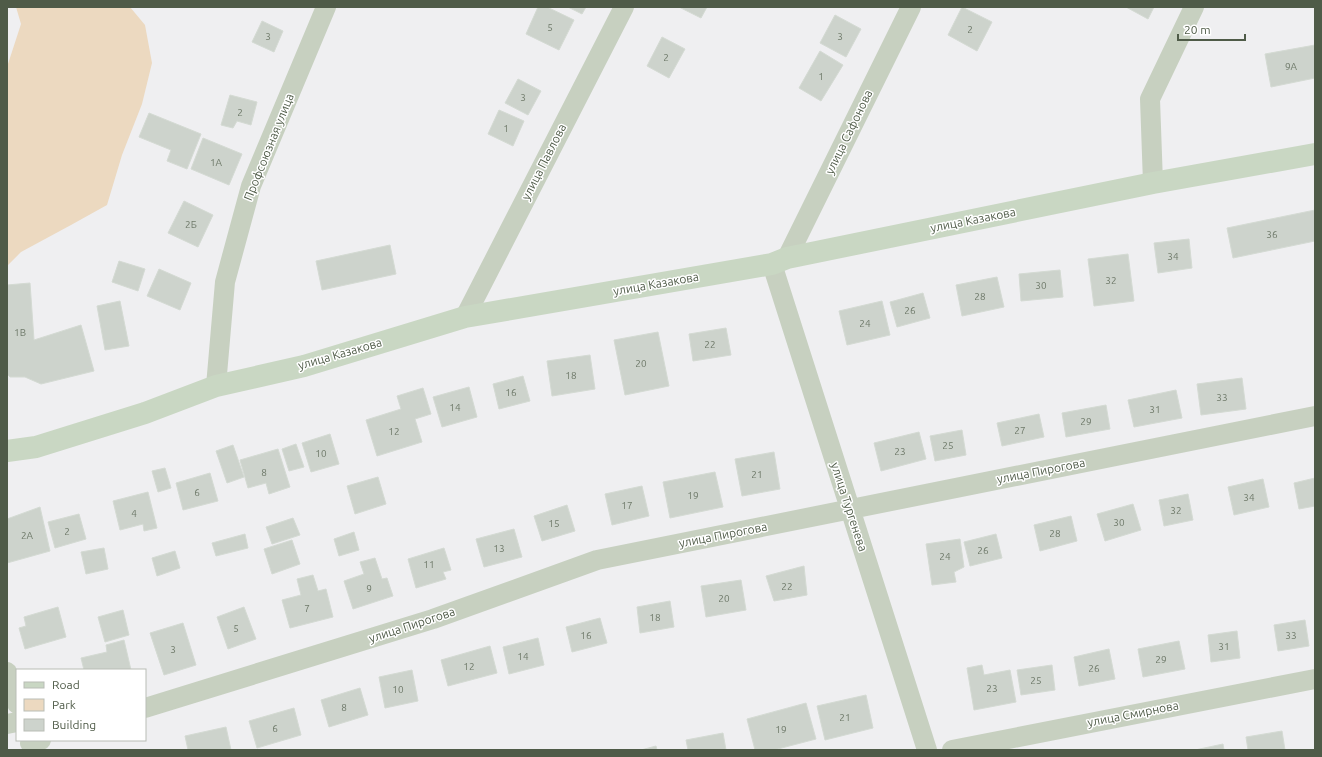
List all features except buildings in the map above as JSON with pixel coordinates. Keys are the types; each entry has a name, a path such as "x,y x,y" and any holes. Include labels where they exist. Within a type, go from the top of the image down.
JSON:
{"main road":[{"name":"улица Казакова","path":"7,451 36,447 138,415 216,386 304,366 464,317 779,261 1153,183 1315,154"}],"street":[{"name":"Профсоюзная улица","path":"216,386 225,282 250,186 326,7"},
{"name":"улица Павлова","path":"464,317 624,7"},
{"name":"улица Сафонова","path":"779,261 911,7"},
{"path":"1153,183 1150,98 1194,7"},
{"name":"улица Тургенева","path":"779,261 850,510 927,750"},
{"name":"улица Пирогова","path":"146,708 433,619 597,560 1315,416"},
{"path":"7,672 16,701"},
{"name":"улица Смирнова","path":"952,750 1315,679"}],"green space":[{"path":"16,7 130,7 145,25 152,63 142,104 122,155 107,205 21,252 7,266 7,67 21,24"}]}
